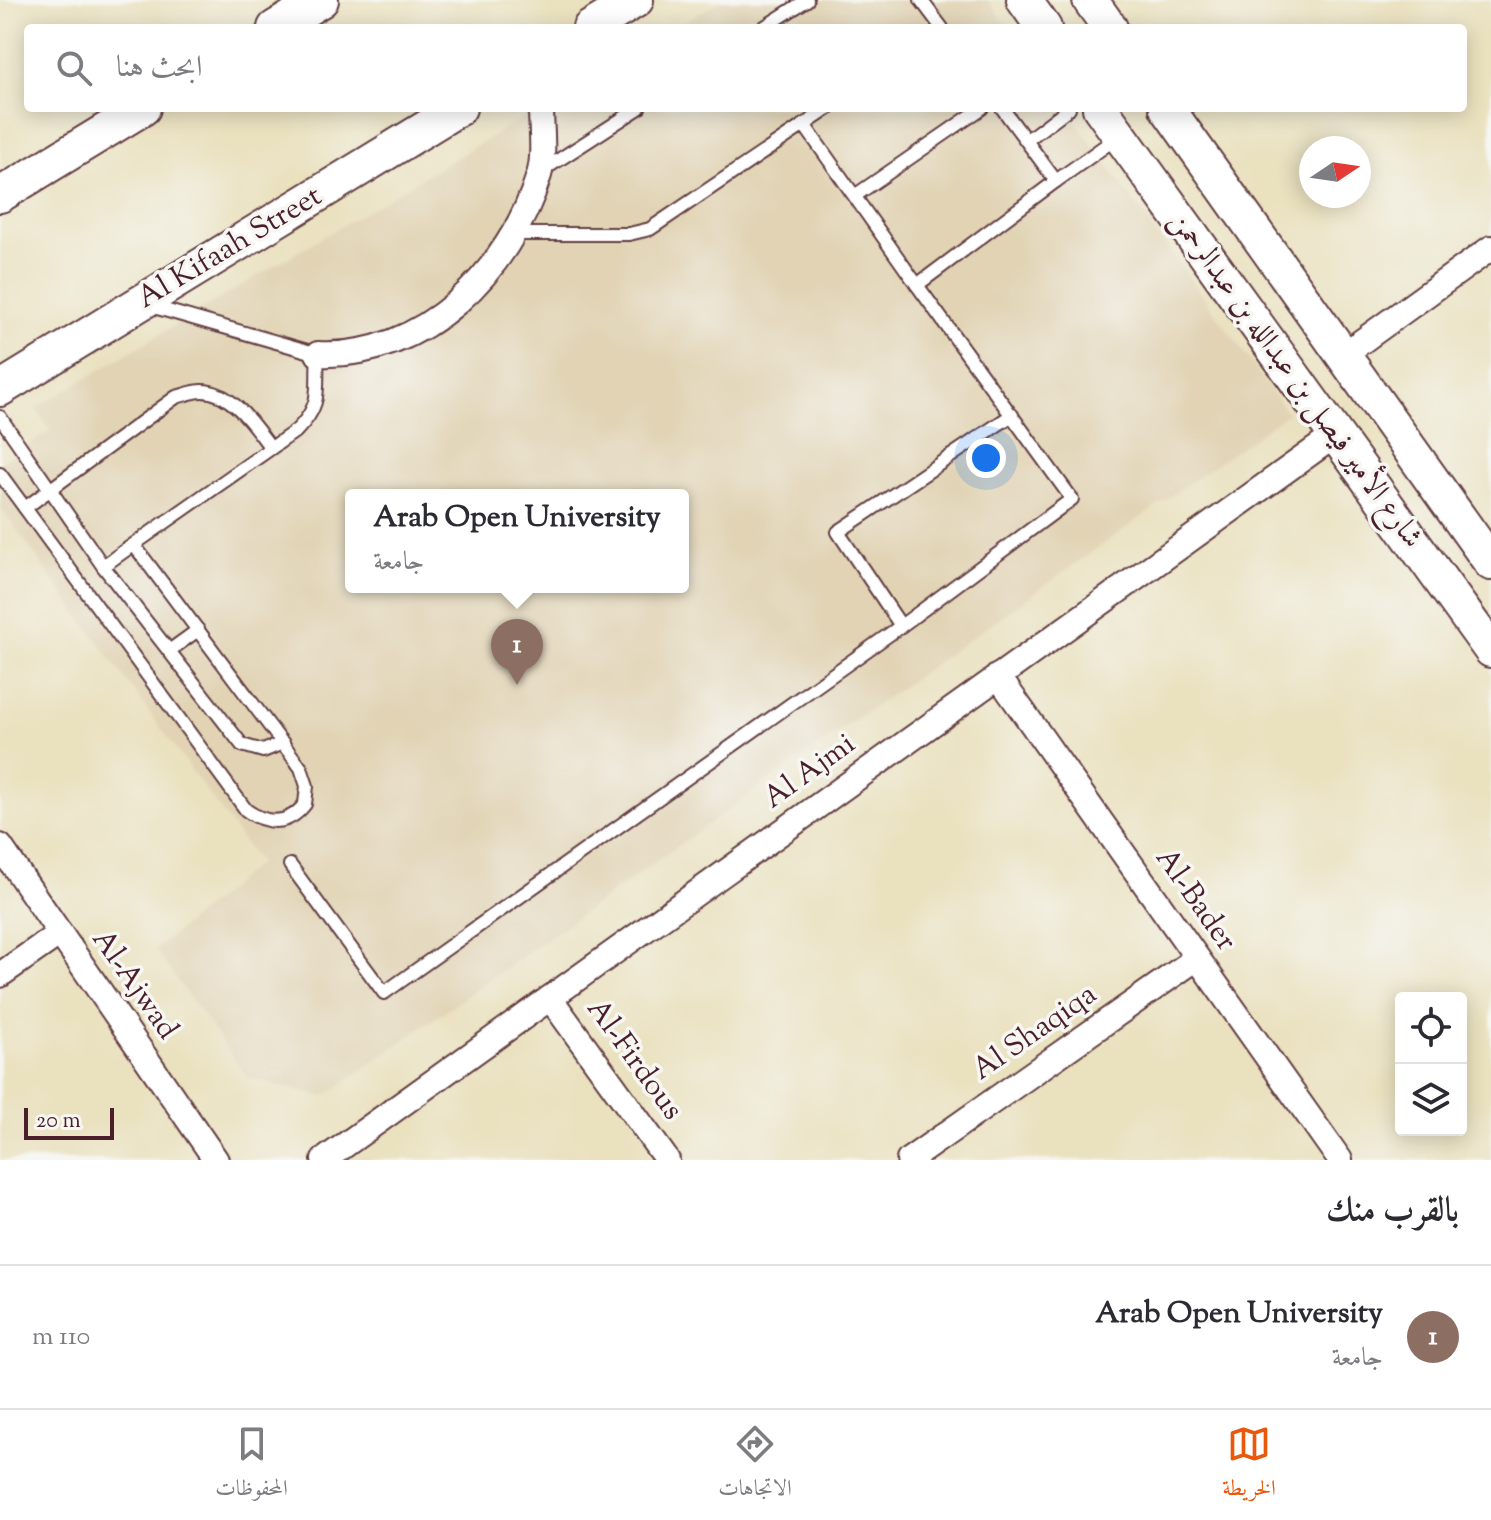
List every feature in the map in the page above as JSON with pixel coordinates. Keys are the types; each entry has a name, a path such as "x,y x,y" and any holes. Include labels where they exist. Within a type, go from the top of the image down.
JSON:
{"street":[{"path":"282,24 321,0"},
{"path":"597,24 636,0"},
{"path":"1024,0 1041,24"},
{"path":"1090,0 1107,24"},
{"path":"0,195 136,112"},
{"name":"Al Kifaah Street","path":"0,389 452,112"},
{"path":"318,354 363,352 411,333 442,315 492,269 513,234 540,172 541,112"},
{"name":"شارع الأمير فيصل بن عبدالله بن عبدالرحمن","path":"1103,112 1491,650"},
{"name":"شارع الأمير فيصل بن عبدالله بن عبدالرحمن","path":"1170,112 1491,563"},
{"path":"1180,222 1226,190"},
{"path":"1343,355 1491,248"},
{"name":"Al Ajmi","path":"324,1160 1334,436"},
{"name":"Al-Bader","path":"998,676 1340,1160"},
{"name":"Al-Ajwad","path":"0,846 216,1160"},
{"path":"0,975 60,933"},
{"name":"Al Shaqiqa","path":"909,1160 1197,958"},
{"name":"Al-Firdous","path":"550,998 667,1160"}],"lane":[{"path":"769,24 807,0"},
{"path":"921,0 939,24"},
{"path":"540,172 633,112"},
{"path":"513,234 629,234 650,229 824,112"},
{"path":"856,195 976,112"},
{"path":"1005,112 1056,181"},
{"path":"1027,140 1064,112"},
{"path":"290,865 384,993 901,626 1072,499 805,126"},
{"path":"917,285 1120,136"},
{"path":"103,566 271,448 311,416 318,391 318,354 140,303"},
{"path":"25,508 176,397 202,391 221,397 246,416 271,448"},
{"path":"901,626 838,532 1012,415"},
{"path":"0,417 103,566 242,745 263,751 283,743"},
{"path":"0,474 246,810 260,820 287,819 305,804 307,786 301,768 134,545"},
{"path":"169,651 198,630"}],"shaded area":[{"path":"722,0 988,0 1005,24 681,24"},
{"path":"532,112 1069,112 1288,413 324,1097 248,1078 155,950 259,863 0,507 0,463 50,431 36,408"}],"place":[{"name":"Arab Open University","path":"517,685"}]}
